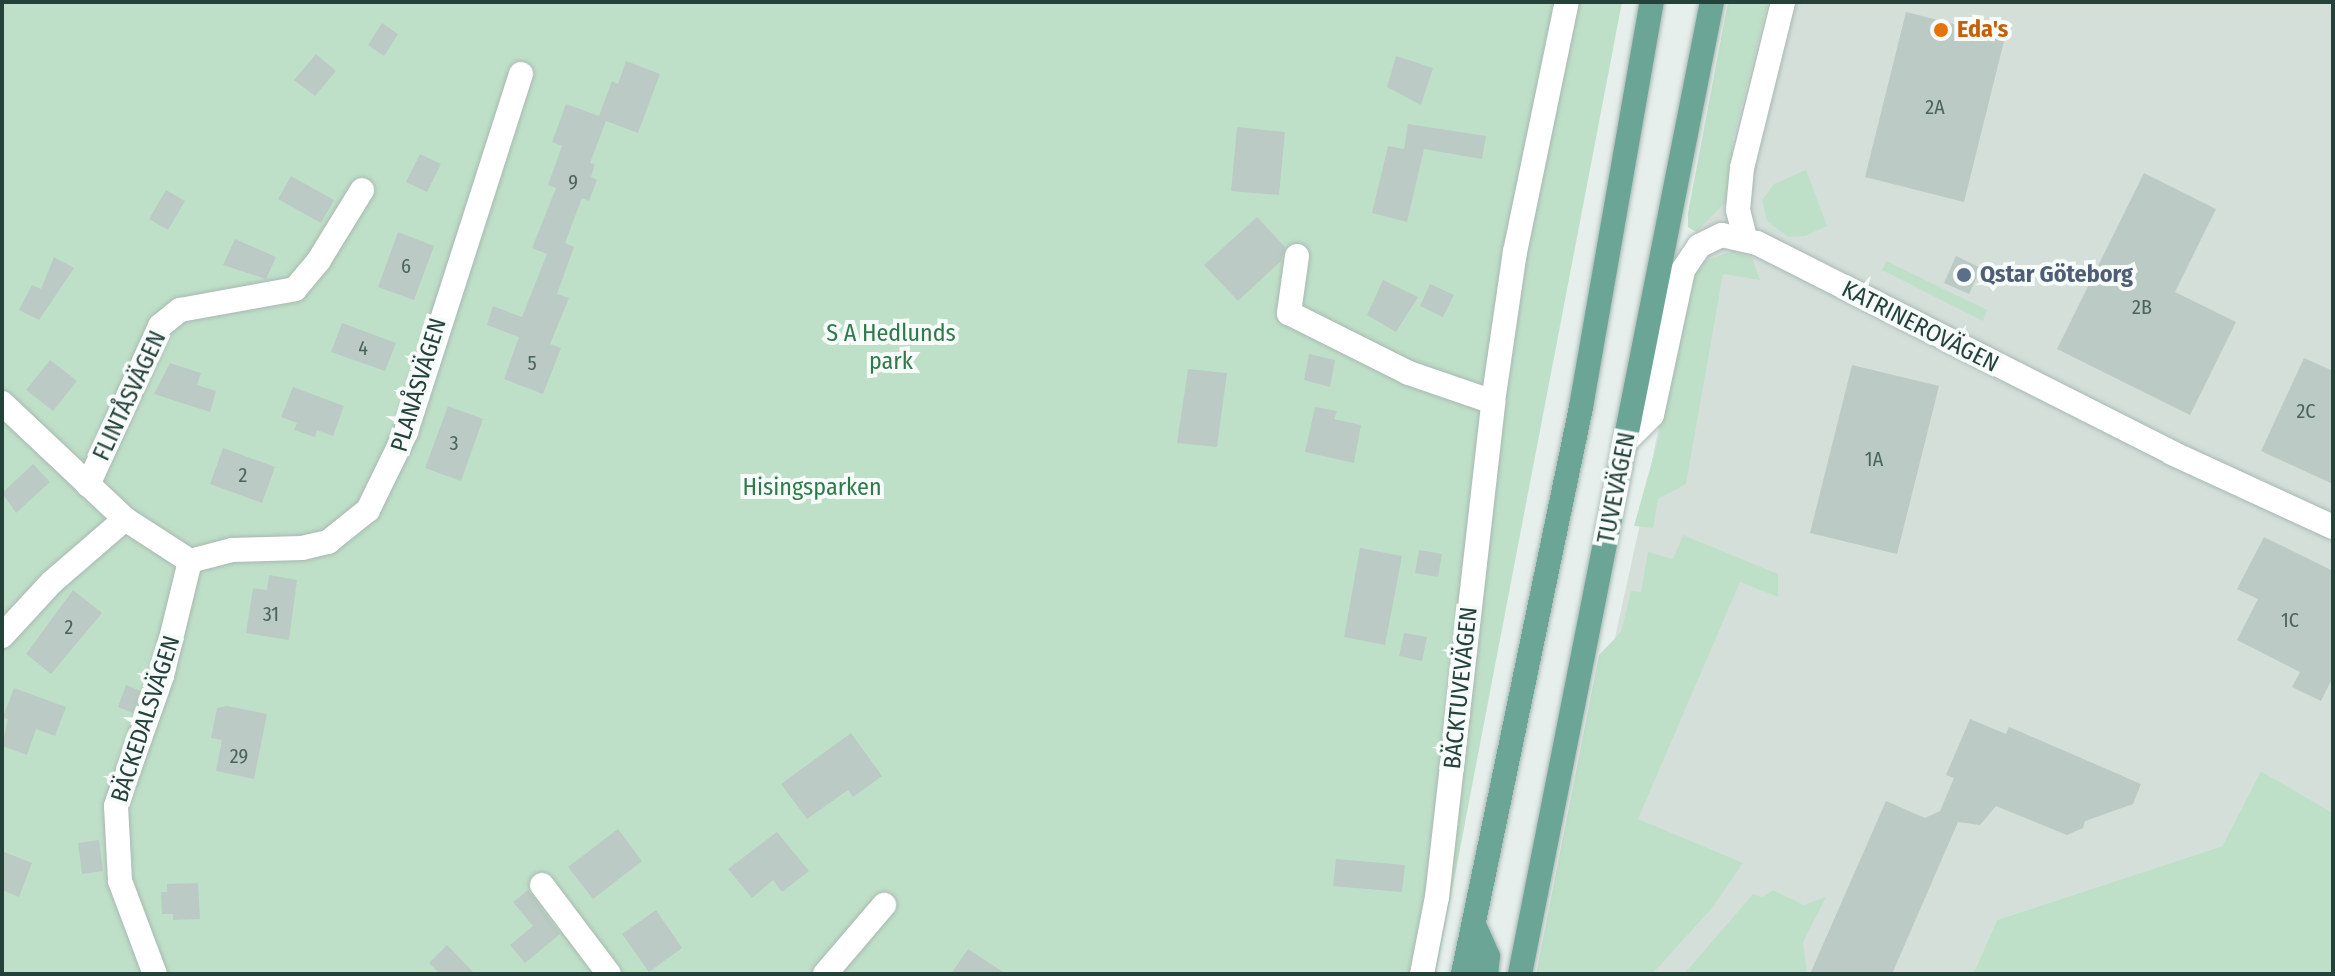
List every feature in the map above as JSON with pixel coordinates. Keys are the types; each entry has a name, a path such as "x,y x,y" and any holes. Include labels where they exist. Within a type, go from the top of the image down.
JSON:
{"main road":[{"path":"1463,974 1581,407 1652,2"},
{"name":"TUVEVÄGEN","path":"1520,974 1712,2"},
{"path":"1474,925 1488,956 1486,974"}],"street":[{"name":"BÄCKTUVEVÄGEN","path":"1422,974 1437,897 1493,402 1515,252 1567,2"},
{"path":"1627,440 1652,415 1689,259 1722,235 1745,238 1738,210 1742,168 1783,2"},
{"name":"PLANÅSVÄGEN","path":"190,561 232,550 302,548 328,542 368,510 406,432 521,74"},
{"name":"FLINTÅSVÄGEN","path":"88,485 160,326 180,310 295,289 319,260 362,190"},
{"name":"KATRINEROVÄGEN","path":"1745,238 2172,453 2333,527"},
{"path":"1297,256 1289,313 1409,373 1493,402"},
{"path":"2,403 125,519 190,561"},
{"path":"2,636 52,582 125,519"},
{"name":"BÄCKEDALSVÄGEN","path":"155,974 120,881 116,806 162,676 190,561"},
{"path":"542,885 609,974"},
{"path":"825,974 884,905"}],"shaded area":[{"path":"1768,2 2333,2 2333,813 2261,771 2222,846 1997,920 1973,974 1541,974 1640,524 1696,232 1729,195 1733,141"}],"green space":[{"name":"Hisingsparken","path":"2,2 1622,2 1436,974 2,974"},
{"path":"1728,2 1768,2 1733,141 1728,200 1696,232 1688,227 1688,213"},
{"path":"1806,170 1827,226 1805,236 1788,237 1767,221 1762,200 1774,184"},
{"path":"1734,251 1752,258 1760,280 1723,274 1686,484 1658,499 1653,528 1634,526 1658,440 1689,279 1704,261"},
{"path":"1886,261 1987,310 1983,321 1882,270"},
{"path":"1683,535 1778,574 1778,597 1740,582 1638,819 1743,863 1713,907 1652,974 1536,974 1599,655 1621,632 1631,591 1641,592 1648,552 1673,559"},
{"path":"2261,771 2333,813 2333,974 1973,974 1997,920 2222,846"},
{"path":"1773,890 1804,905 1826,897 1803,942 1807,974 1684,974 1753,894 1763,897"}],"building":[{"path":"1906,12 2005,37 1964,202 1865,177"},
{"path":"382,23 398,34 384,56 368,45"},
{"path":"316,54 336,71 315,96 294,80"},
{"path":"1396,56 1433,68 1421,105 1387,87"},
{"path":"626,61 660,74 638,133 606,121 590,163 595,164 591,177 597,180 589,201 582,198 565,243 574,247 557,294 569,298 550,344 561,348 543,394 504,379 519,337 487,325 493,306 522,317 547,254 532,248 556,188 548,185 562,146 552,142 566,104 599,116 612,81 618,84"},
{"path":"1408,124 1486,136 1482,159 1424,149 1407,222 1372,213 1388,146 1404,149"},
{"path":"1237,127 1285,132 1279,195 1231,191"},
{"path":"420,154 441,164 427,192 406,182"},
{"path":"2144,173 2216,209 2175,292 2236,322 2190,415 2057,349"},
{"path":"291,176 334,200 321,223 278,199"},
{"path":"166,190 185,201 168,230 149,219"},
{"path":"1257,217 1285,247 1281,261 1238,301 1204,265"},
{"path":"398,232 434,246 414,300 378,287"},
{"path":"235,239 276,257 266,279 223,265"},
{"path":"1956,256 1981,268 1969,294 1944,283"},
{"path":"54,257 74,268 39,320 19,310 32,285 41,289"},
{"path":"1383,280 1418,297 1396,332 1367,315"},
{"path":"1430,284 1454,295 1443,317 1420,306"},
{"path":"342,323 396,343 385,371 331,352"},
{"path":"1309,354 1335,360 1330,387 1304,380"},
{"path":"2304,358 2333,371 2333,484 2261,451"},
{"path":"50,360 77,381 53,411 26,390"},
{"path":"170,363 201,373 197,385 216,391 210,412 154,394"},
{"path":"1852,365 1939,386 1897,554 1810,533"},
{"path":"1188,369 1227,373 1217,447 1177,443"},
{"path":"293,387 344,406 333,436 317,430 315,437 294,430 297,423 281,417"},
{"path":"448,406 483,419 461,481 425,468"},
{"path":"1315,407 1337,411 1334,419 1361,425 1354,463 1305,452"},
{"path":"223,448 275,467 262,503 210,484"},
{"path":"33,464 50,482 16,513 2,493"},
{"path":"2264,537 2333,571 2333,677 2321,701 2292,687 2300,672 2237,640 2258,599 2237,589"},
{"path":"1360,548 1402,556 1385,645 1344,637"},
{"path":"1419,550 1442,554 1438,577 1415,573"},
{"path":"269,575 297,580 289,640 246,633 253,588 267,590"},
{"path":"73,590 102,613 51,674 26,654"},
{"path":"1404,633 1427,637 1422,661 1399,656"},
{"path":"126,685 141,691 133,713 118,707"},
{"path":"14,688 66,707 55,736 36,729 27,755 2,746 8,719 3,717"},
{"path":"227,706 267,714 254,779 216,771 222,740 211,738 217,708"},
{"path":"1970,719 2006,734 2009,727 2141,784 2133,804 2085,821 2083,828 2067,835 1996,806 1980,825 1958,822 1892,974 1810,974 1886,801 1925,818 1940,811 1954,778 1946,775"},
{"path":"851,733 882,776 853,797 848,790 807,819 781,784"},
{"path":"618,829 642,861 593,899 568,867"},
{"path":"777,832 809,871 782,892 773,880 752,898 728,869"},
{"path":"99,840 103,871 82,874 78,843"},
{"path":"2,851 32,863 19,897 2,890"},
{"path":"1336,859 1405,865 1402,892 1333,886"},
{"path":"198,883 200,919 173,920 173,914 162,914 161,892 167,892 167,884"},
{"path":"528,890 560,934 525,963 510,945 533,926 513,902"},
{"path":"656,910 682,948 649,972 622,934"},
{"path":"447,945 475,974 440,974 429,963"},
{"path":"968,949 1006,974 951,974"}],"place":[{"name":"Eda's","path":"1941,30"},
{"name":"Qstar Göteborg","path":"1964,275"}],"park label":[{"name":"S A Hedlunds park","path":"891,348"}]}
